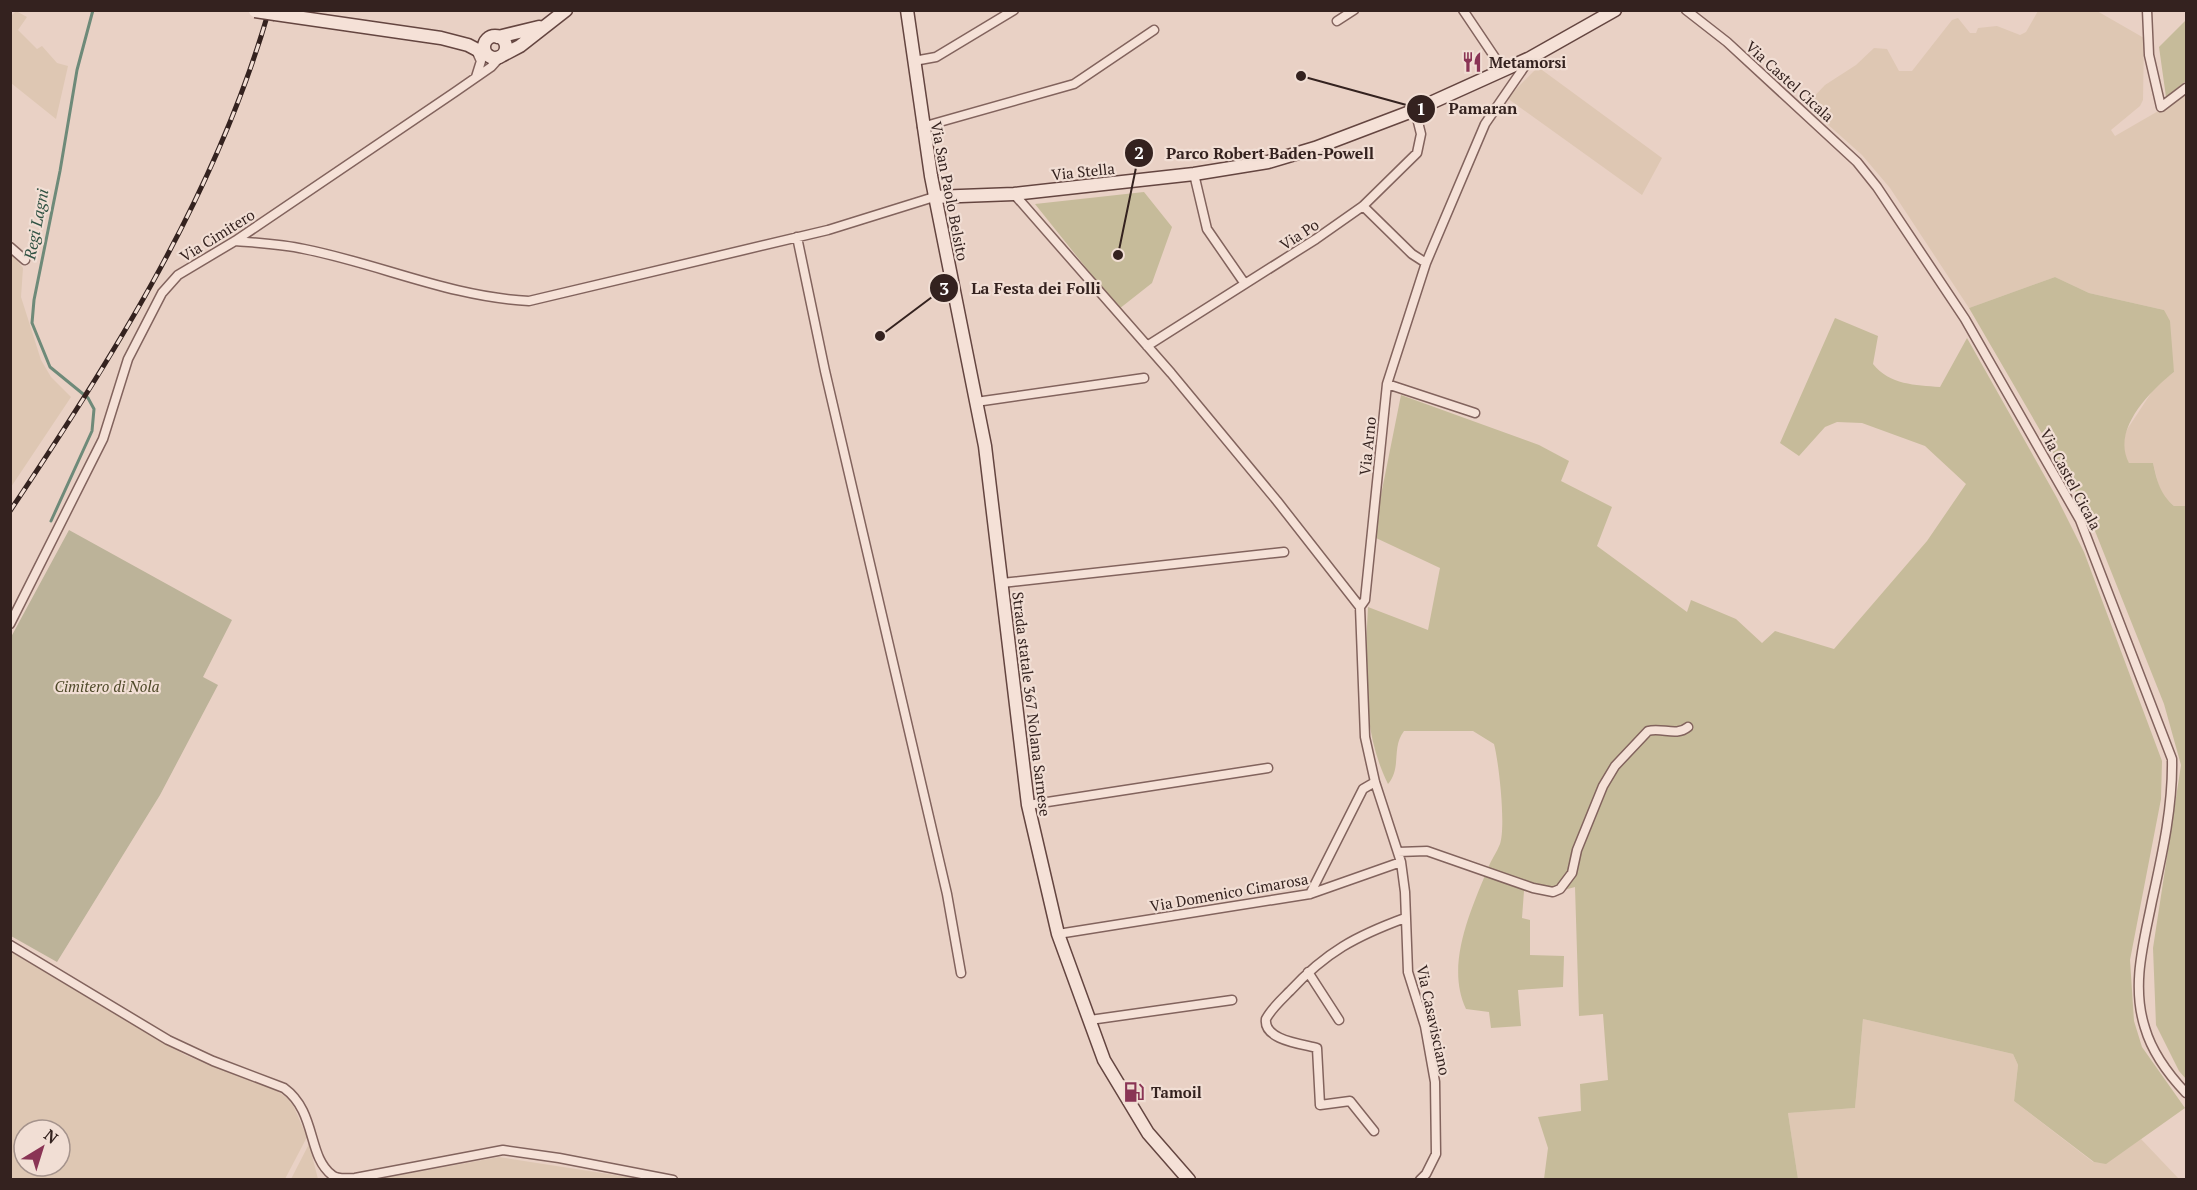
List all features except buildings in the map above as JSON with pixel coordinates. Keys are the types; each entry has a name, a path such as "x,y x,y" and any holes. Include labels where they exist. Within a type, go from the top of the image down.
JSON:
{"main road":[{"path":"253,11 441,38 497,56 520,46 566,10"},
{"name":"Via San Paolo Belsito","path":"908,10 922,127 934,197 985,446"},
{"path":"1530,58 1615,10"},
{"path":"441,38 494,37 534,29 551,21"},
{"path":"494,37 506,45 497,56"},
{"path":"494,37 485,46 497,56"},
{"name":"Via Stella","path":"934,197 1014,194 1194,174 1268,162 1315,148 1415,110 1530,58"},
{"name":"Strada statale 367 Nolana Sarnese","path":"985,446 1028,805 1058,934 1104,1060 1148,1134 1189,1179"}],"street":[{"path":"914,61 936,57 1014,10"},
{"path":"1337,21 1354,10"},
{"path":"1463,10 1504,71"},
{"name":"Via Castel Cicala","path":"1686,10 1726,42 1809,117 1857,162 1877,187 1965,319 2080,520 2172,759 2172,780 2164,838 2141,952 2139,982 2144,1026 2153,1049 2187,1093"},
{"path":"2147,10 2149,55 2161,107 2187,88"},
{"path":"922,127 1074,84 1154,30"},
{"path":"473,47 481,61 476,77"},
{"name":"Via Cimitero","path":"10,624 103,439 128,359 162,293 178,275 235,240 476,77 497,56"},
{"name":"Via Arno","path":"1401,862 1375,782 1365,737 1360,607 1365,600 1387,384 1426,263 1491,111 1530,58"},
{"name":"Via Po","path":"1147,346 1363,206 1417,153 1421,134 1415,110"},
{"path":"1194,174 1207,230 1245,284"},
{"path":"1014,194 1147,346 1277,501 1360,607"},
{"path":"235,240 303,249 449,290 502,300 529,300 797,237 934,197"},
{"path":"1363,206 1412,254 1426,263"},
{"path":"797,237 825,371 947,894 961,973"},
{"path":"10,247 25,260"},
{"path":"976,402 1144,378"},
{"path":"1387,384 1475,413"},
{"path":"1002,583 1284,552"},
{"path":"1398,852 1427,851 1533,888 1552,891 1560,889 1572,873 1595,805 1615,766 1648,731 1656,729 1677,733 1688,727"},
{"path":"1028,805 1268,768"},
{"path":"1310,894 1364,789 1375,782"},
{"name":"Via Domenico Cimarosa","path":"1058,934 1310,894 1401,862"},
{"name":"Via Casavisciano","path":"1401,862 1408,972 1425,1026 1435,1082 1436,1154 1426,1174 1419,1179"},
{"path":"1374,1131 1350,1101 1320,1105 1317,1048 1279,1037 1270,1032 1265,1025 1269,1014 1308,972 1363,933 1405,918"},
{"path":"10,945 168,1040 213,1061 284,1088 303,1108 318,1156 332,1174 339,1178 355,1178 503,1150 674,1179"},
{"path":"1308,972 1339,1020"},
{"path":"1090,1020 1232,999"}],"shaded area":[{"path":"16,11 27,17 18,30 37,49 42,46 57,63 68,66 56,119 11,83 10,17"},
{"path":"2038,11 2097,11 2144,38 2143,100 2140,106 2111,130 2115,136 2186,95 2186,506 2174,506 2165,498 2159,487 2153,463 2129,463 2123,452 2123,439 2128,428 2155,387 2174,372 2164,310 2089,293 2055,277 1969,308 1890,188 1862,155 1806,105 1825,85 1856,65 1874,48 1887,49 1899,71 1912,71 1952,20 1958,18 1970,33 1976,33 1978,28 1997,26 2020,35 2026,32"},
{"path":"2186,20 2186,81 2166,97 2159,47"},
{"path":"1538,67 1662,158 1642,195 1507,98"},
{"path":"1144,192 1172,227 1152,283 1119,309 1035,204"},
{"path":"11,252 23,268 21,297 41,360 51,377 71,397 11,487"},
{"path":"2055,277 2089,293 2164,310 2170,321 2174,372 2144,400 2136,412 2125,438 2125,450 2129,463 2153,463 2165,497 2174,506 2186,506 2186,1079 2179,1071 2156,1025 2153,948 2181,765 2164,704 2087,511 1969,308"},
{"path":"1835,318 1878,336 1873,364 1887,376 1904,383 1940,387 1967,338 2057,498 2084,552 2162,761 2161,799 2130,960 2134,1021 2142,1047 2185,1108 2106,1164 2094,1162 2014,1101 2018,1065 2013,1054 1863,1019 1855,1108 1788,1113 1798,1179 1544,1179 1548,1148 1538,1117 1581,1111 1580,1084 1608,1080 1603,1014 1579,1016 1575,887 1549,894 1524,891 1522,918 1530,920 1530,955 1564,956 1563,987 1518,990 1521,1026 1491,1028 1489,1012 1466,1009 1460,992 1458,974 1459,956 1468,919 1502,835 1501,794 1494,744 1473,731 1404,731 1398,744 1395,771 1388,784 1373,742 1366,675 1368,607 1428,630 1440,568 1376,538 1379,505 1401,395 1539,445 1569,461 1561,481 1612,507 1597,546 1687,612 1691,600 1736,619 1762,643 1775,631 1834,649 1927,541 1966,484 1925,446 1862,423 1837,422 1825,427 1799,456 1780,443"},
{"path":"10,951 185,1055 277,1091 286,1097 293,1105 307,1137 285,1179 11,1179"},
{"path":"1863,1019 2013,1054 2018,1065 2014,1101 2093,1162 2106,1163 2141,1139 2179,1179 1798,1179 1788,1113 1855,1108"},
{"path":"309,1144 318,1179 291,1179"},
{"path":"499,1157 634,1178 645,1179 379,1179"}],"green space":[{"name":"Cimitero di Nola","path":"69,530 232,620 203,677 218,685 160,795 57,962 11,936 11,637"}],"waterway":[{"name":"Regi Lagni","path":"51,521 92,431 94,409 88,398 50,367 32,323 34,300 60,171 77,70 93,10"}],"railway":[{"path":"10,511 124,332 192,208 247,77 269,10"}],"place":[{"name":"Metamorsi","path":"1472,62"},
{"name":"Pamaran","path":"1301,76"},
{"name":"Parco Robert Baden-Powell","path":"1118,255"},
{"name":"La Festa dei Folli","path":"880,336"},
{"name":"Tamoil","path":"1134,1092"}]}
